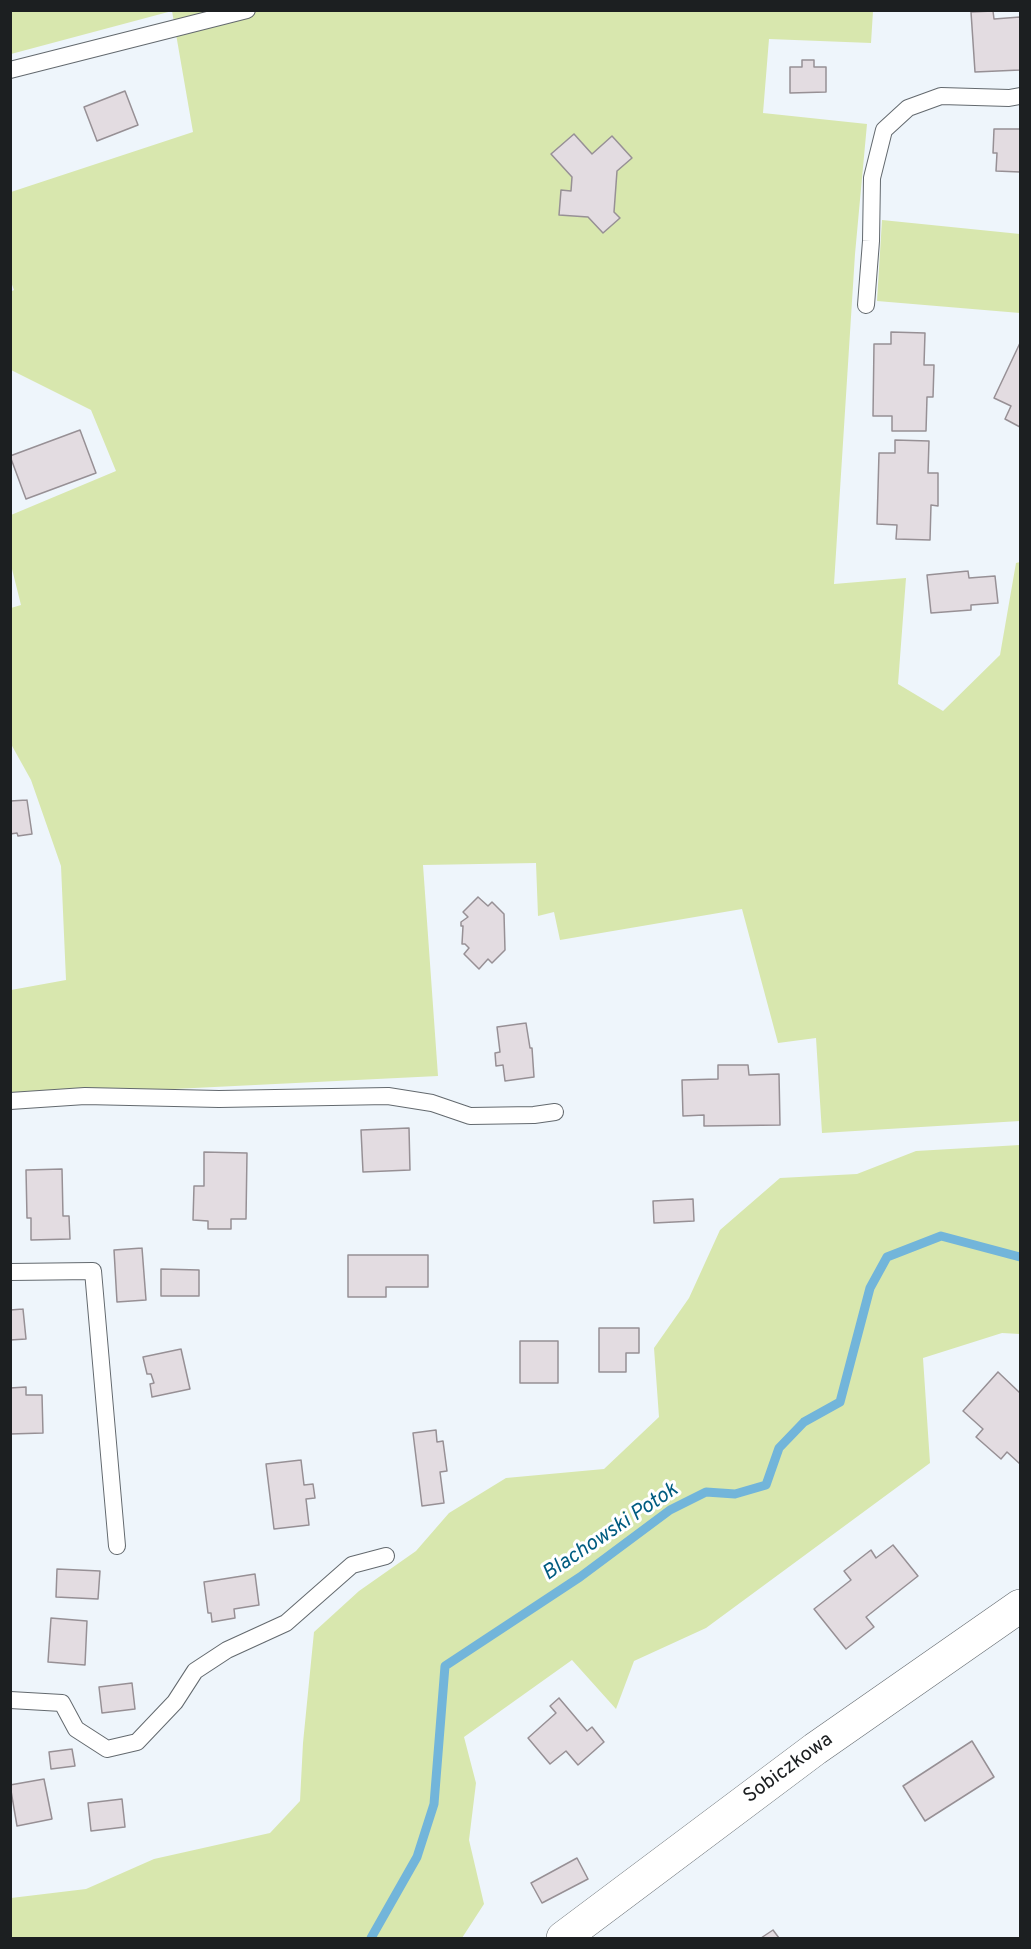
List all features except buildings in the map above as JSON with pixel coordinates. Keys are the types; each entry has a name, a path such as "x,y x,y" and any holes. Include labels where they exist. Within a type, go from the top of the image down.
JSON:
{"street":[{"name":"Sobiczkowa","path":"563,1938 814,1749 947,1659 1020,1606"}],"lane":[{"path":"10,70 247,10"},
{"path":"866,305 871,241 872,178 884,130 908,108 941,96 1009,98 1020,96"},
{"path":"10,1101 85,1096 219,1099 388,1096 432,1103 470,1116 534,1115 555,1112"},
{"path":"10,1272 93,1271 117,1546"},
{"path":"10,1700 62,1703 76,1729 107,1749 137,1742 175,1702 195,1671 227,1650 286,1623 352,1565 386,1556"}],"green space":[{"path":"11,10 172,10 172,11 11,54"},
{"path":"172,11 873,11 871,43 769,39 763,113 867,124 855,254 834,584 906,578 898,684 943,711 1000,655 1016,563 1020,562 1020,1121 822,1133 816,1038 778,1043 742,909 560,940 554,912 538,916 536,863 423,865 438,1076 11,1097 11,990 66,980 61,866 31,780 11,744 11,608 21,605 11,565 11,515 116,471 91,410 11,370 10,292 14,290 10,279 11,192 193,132"},
{"path":"882,220 1020,234 1020,313 877,301"},
{"path":"1020,1145 1020,1334 1002,1333 923,1358 930,1463 706,1628 634,1661 616,1709 572,1660 464,1737 476,1783 469,1840 484,1904 462,1938 11,1938 11,1898 86,1889 154,1859 270,1833 300,1801 314,1632 359,1591 416,1551 449,1513 506,1478 604,1469 659,1417 654,1348 689,1298 720,1230 780,1178 857,1174 916,1151"}],"waterway":[{"name":"Blachowski Potok","path":"371,1938 417,1857 434,1804 445,1666 580,1577 670,1510 706,1492 735,1494 766,1485 779,1448 804,1422 840,1402 870,1288 887,1257 941,1236 1020,1257"}]}
